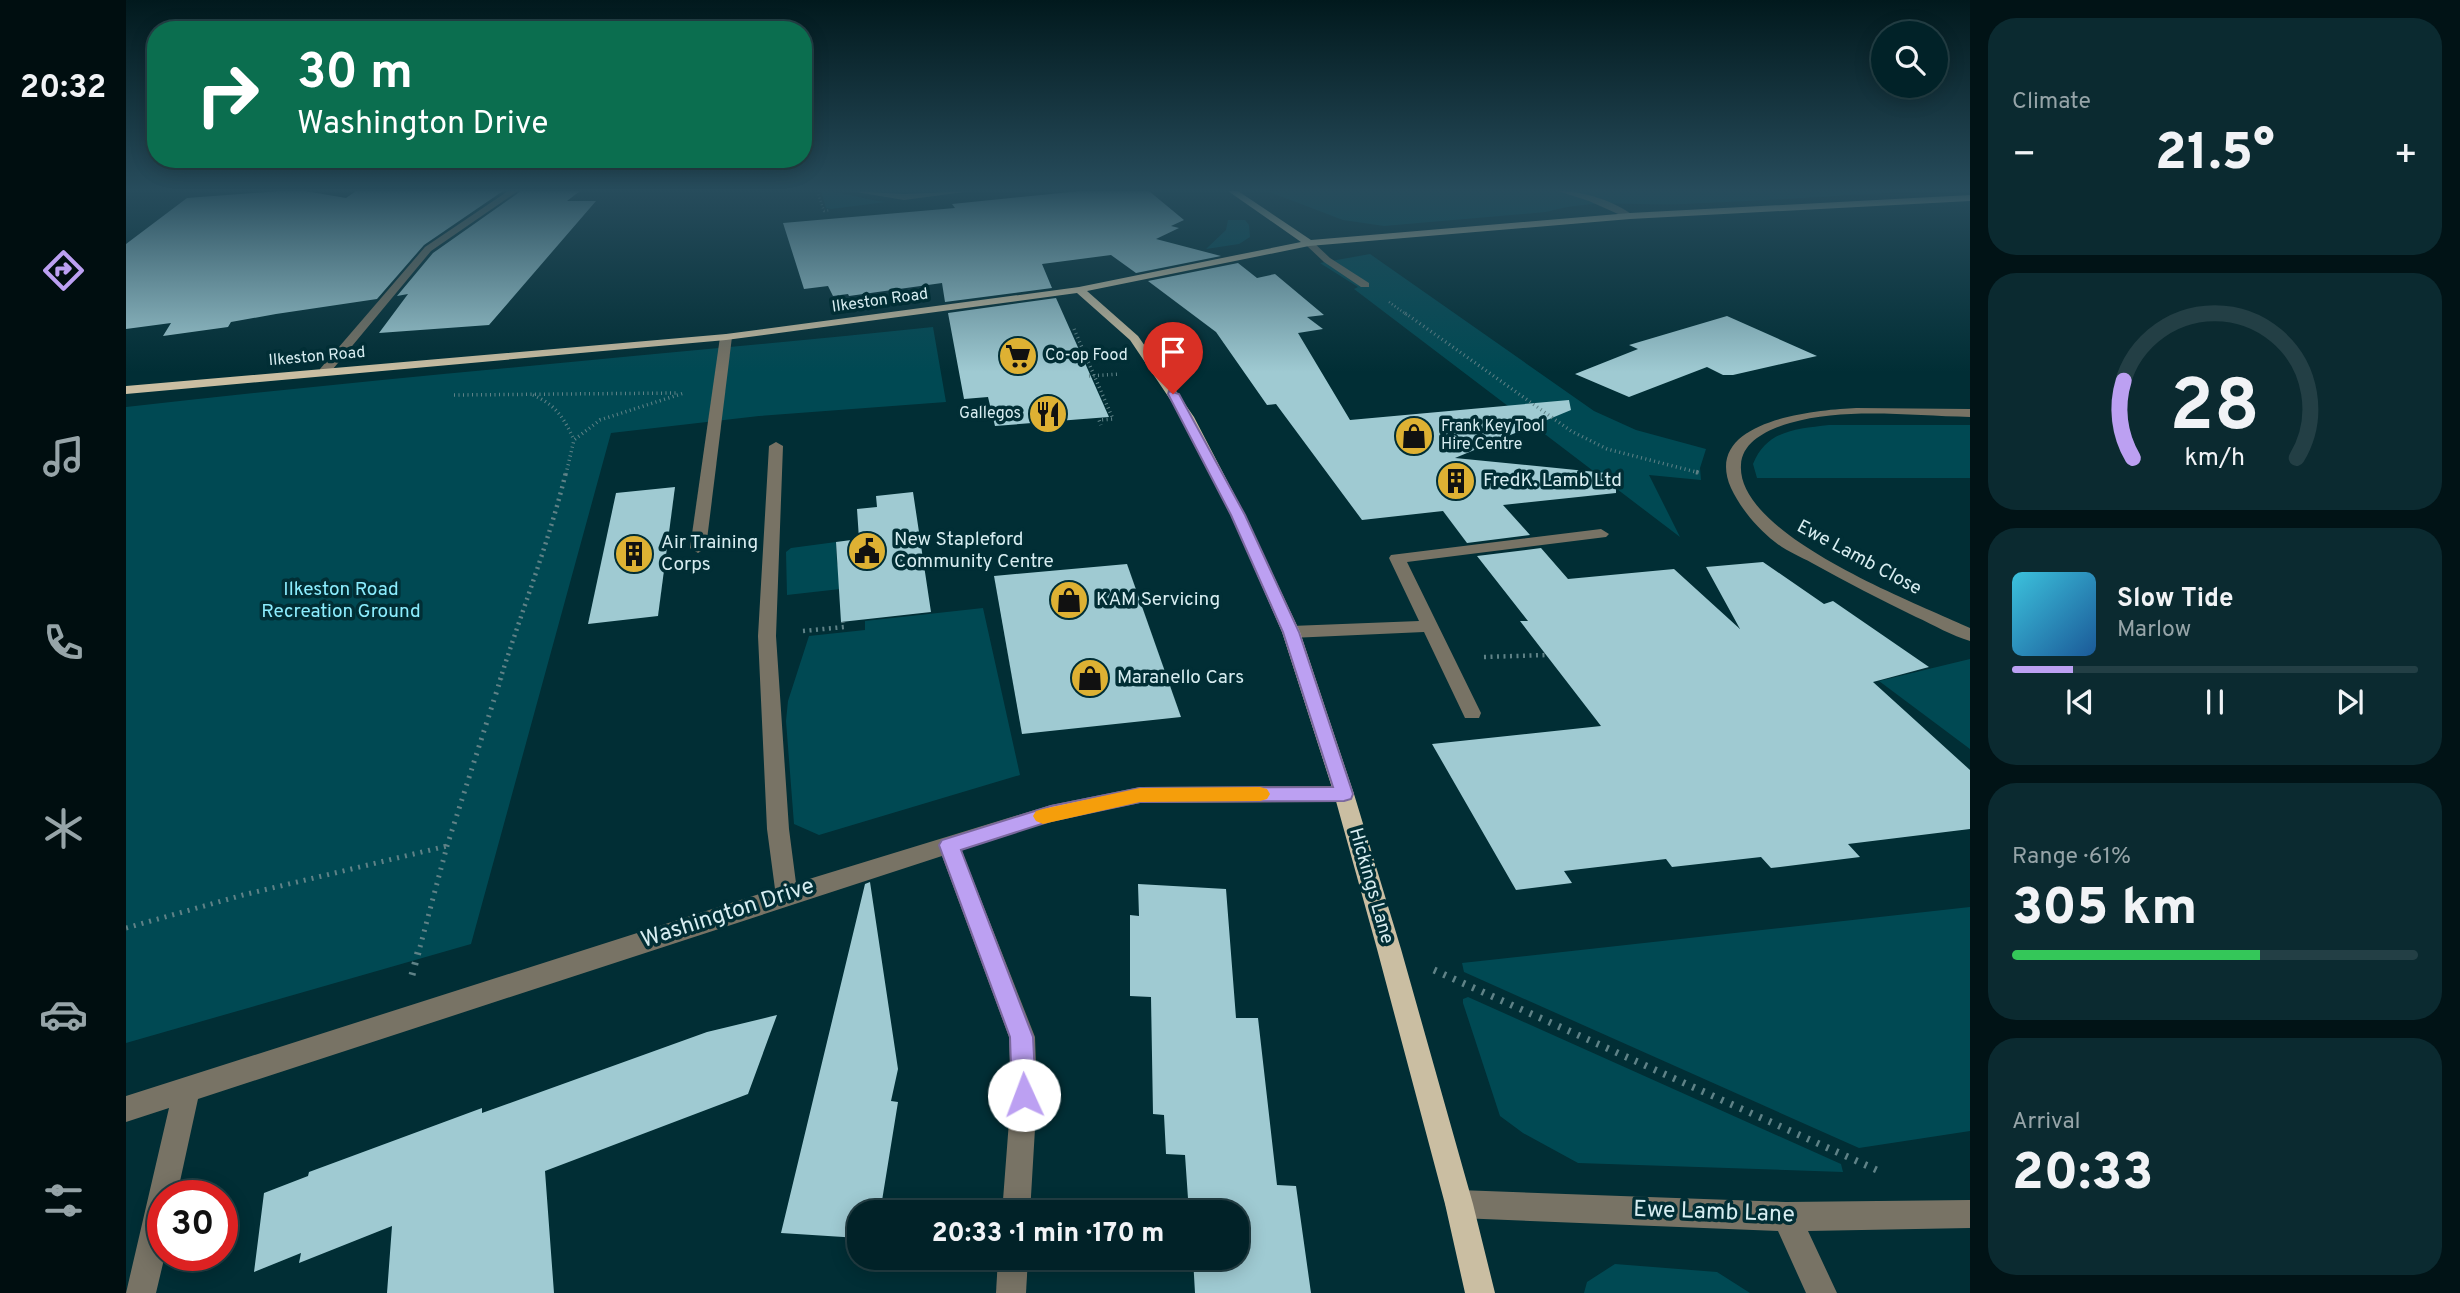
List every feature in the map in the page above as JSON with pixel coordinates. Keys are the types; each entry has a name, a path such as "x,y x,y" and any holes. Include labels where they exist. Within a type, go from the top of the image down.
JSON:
{"main road":[{"name":"Ilkeston Road","path":"126,390 726,337 1079,290 1268,251"},
{"name":"Hickings Lane","path":"1079,290 1134,338 1188,417 1238,515 1291,632 1344,794 1389,949 1459,1203 1480,1293"}],"street":[{"path":"324,372 382,300 426,251"},
{"path":"1318,251 1365,285"},
{"path":"698,548 726,337"},
{"path":"1735,481 1733,465 1736,451 1742,443 1757,432 1789,419 1826,413 1970,413"},
{"path":"776,446 767,636 778,829 787,895"},
{"name":"Ewe Lamb Close","path":"1735,481 1757,515 1782,539 1835,570 1970,635"},
{"path":"1472,713 1397,558 1601,534"},
{"path":"1291,632 1430,626"},
{"name":"Washington Drive","path":"126,1109 787,895 1051,813 1140,795 1344,794"},
{"path":"949,845 1022,1037 1024,1095 1017,1200"},
{"path":"167,1180 187,1089"},
{"name":"Ewe Lamb Lane","path":"1459,1203 1786,1217 1970,1214"},
{"path":"1786,1217 1822,1293"},
{"path":"141,1293 147,1267"},
{"path":"1011,1293 1012,1270"}],"path":[{"path":"1365,285 1571,431 1607,449 1735,481"},
{"path":"1098,307 1070,313 1075,333 1113,419 1098,420 1101,425"},
{"path":"451,395 683,393 719,389"},
{"path":"401,1020 447,846 537,565 553,527 574,440 564,414 546,400 528,393"},
{"path":"574,440 600,420 683,393"},
{"path":"767,636 844,626 843,622"},
{"path":"1447,659 1546,655"},
{"path":"126,928 243,894 447,846"},
{"path":"1389,949 1882,1172"}],"green space":[{"path":"1370,254 1594,411 1636,430 1706,449 1700,468 1701,480 1649,475 1680,537 1354,289 1358,287 1320,263"},
{"name":"Ilkeston Road Recreation Ground","path":"933,327 946,402 759,416 611,433 471,944 126,1043 126,407"},
{"path":"1829,425 1970,425 1970,478 1757,478 1753,464 1766,444 1774,438 1794,430"},
{"path":"836,542 837,564 858,587 787,595 786,552 791,548"},
{"path":"983,608 1020,775 819,835 794,824 786,721 788,701 809,636 865,630 865,621"},
{"path":"1970,659 1970,749 1879,681"},
{"path":"1970,907 1970,1131 1859,1148 1464,972 1462,963"},
{"path":"1468,997 1841,1164 1843,1172 1578,1163 1523,1133 1500,1116 1463,1003 1463,999"},
{"path":"1615,1264 1717,1272 1750,1293 1584,1293 1587,1282"}],"building":[{"path":"126,251 418,251 377,299 276,314 231,322 228,327 163,336 171,323 126,329"},
{"path":"553,251 489,325 379,333 408,294 397,296 433,253"},
{"path":"792,251 1203,251 1221,256 1136,273 1111,255 1042,264 1052,288 945,302 942,283 849,296 833,296 828,286 804,289"},
{"path":"1238,263 1257,278 1275,274 1324,315 1307,317 1323,329 1298,333 1350,420 1569,400 1571,410 1455,458 1616,474 1616,493 1503,505 1530,535 1467,543 1443,511 1362,520 1276,404 1267,405 1216,332 1148,281"},
{"path":"1056,298 1109,417 995,426 988,397 964,399 948,313"},
{"path":"1727,316 1817,356 1733,375 1723,375 1707,367 1629,397 1575,374 1638,349 1629,345"},
{"name":"Air Training Corps","path":"675,487 658,616 588,624 616,493"},
{"path":"913,492 931,612 841,622 836,542 859,539 857,509 877,507 876,496"},
{"path":"1541,548 1568,579 1674,569 1740,629 1706,567 1763,562 1824,604 1833,601 1929,667 1873,682 1970,770 1970,829 1848,844 1860,857 1771,868 1761,857 1672,867 1666,859 1564,871 1572,883 1516,890 1432,744 1601,726 1520,621 1528,621 1477,556"},
{"name":"Maranello Cars","path":"1127,564 1181,717 1022,734 994,576"},
{"path":"870,882 898,1069 891,1101 898,1102 882,1200 847,1200 847,1237 781,1233 865,884"},
{"path":"1138,884 1226,889 1236,1018 1258,1018 1277,1185 1296,1186 1311,1293 1195,1293 1194,1270 1249,1270 1249,1200 1188,1200 1185,1155 1166,1154 1164,1115 1153,1114 1151,997 1130,996 1130,915 1139,916"},
{"path":"777,1015 748,1094 545,1171 554,1293 387,1293 392,1226 299,1263 301,1253 254,1272 264,1193 308,1176 309,1172 482,1108 482,1113 707,1032"}],"slow traffic":[{"path":"1043,816 1140,795 1260,794"}],"place":[{"name":"Co-op Food","path":"1018,356"},
{"name":"Gallegos","path":"1048,414"},
{"name":"Frank Key Tool Hire Centre","path":"1414,436"},
{"name":"FredK. Lamb Ltd","path":"1456,481"},
{"name":"New Stapleford Community Centre","path":"867,551"},
{"name":"Air Training Corps","path":"634,554"},
{"name":"KAM Servicing","path":"1069,600"},
{"name":"Maranello Cars","path":"1090,678"}],"route":[{"path":"1024,1095 1022,1037 949,845 1051,813 1140,795 1344,794 1291,632 1238,515 1188,417 1173,394"}]}
